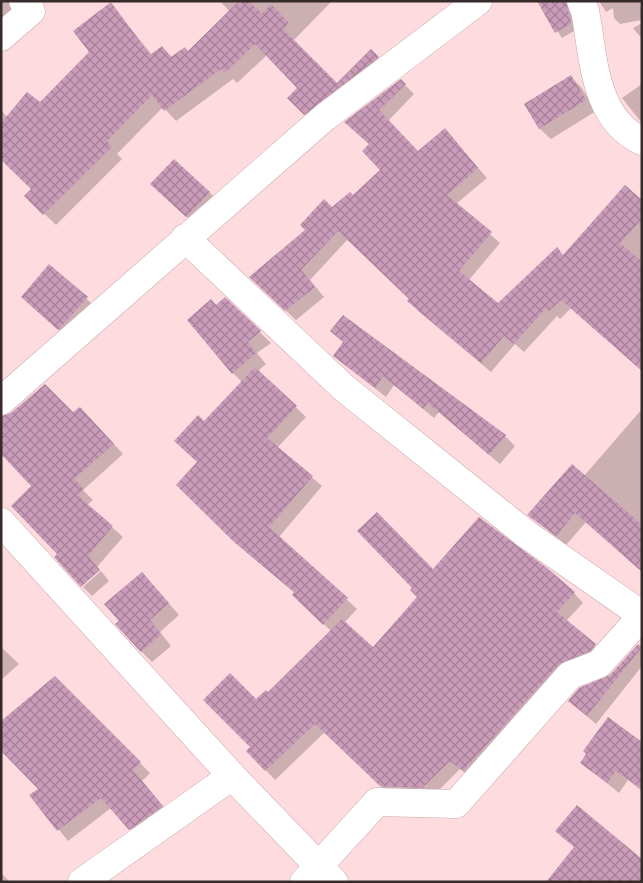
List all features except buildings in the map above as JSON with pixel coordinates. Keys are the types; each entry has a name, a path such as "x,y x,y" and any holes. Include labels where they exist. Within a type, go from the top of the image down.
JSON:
{"street":[{"path":"5,388 185,238 325,116 478,1"},
{"path":"581,1 585,10 602,100 617,125 642,141"},
{"path":"1,37 31,5"},
{"path":"1,522 232,776 319,876 377,802 456,804 570,675 599,664 642,615 526,534 344,388 185,238"},
{"path":"82,882 232,776"}]}
